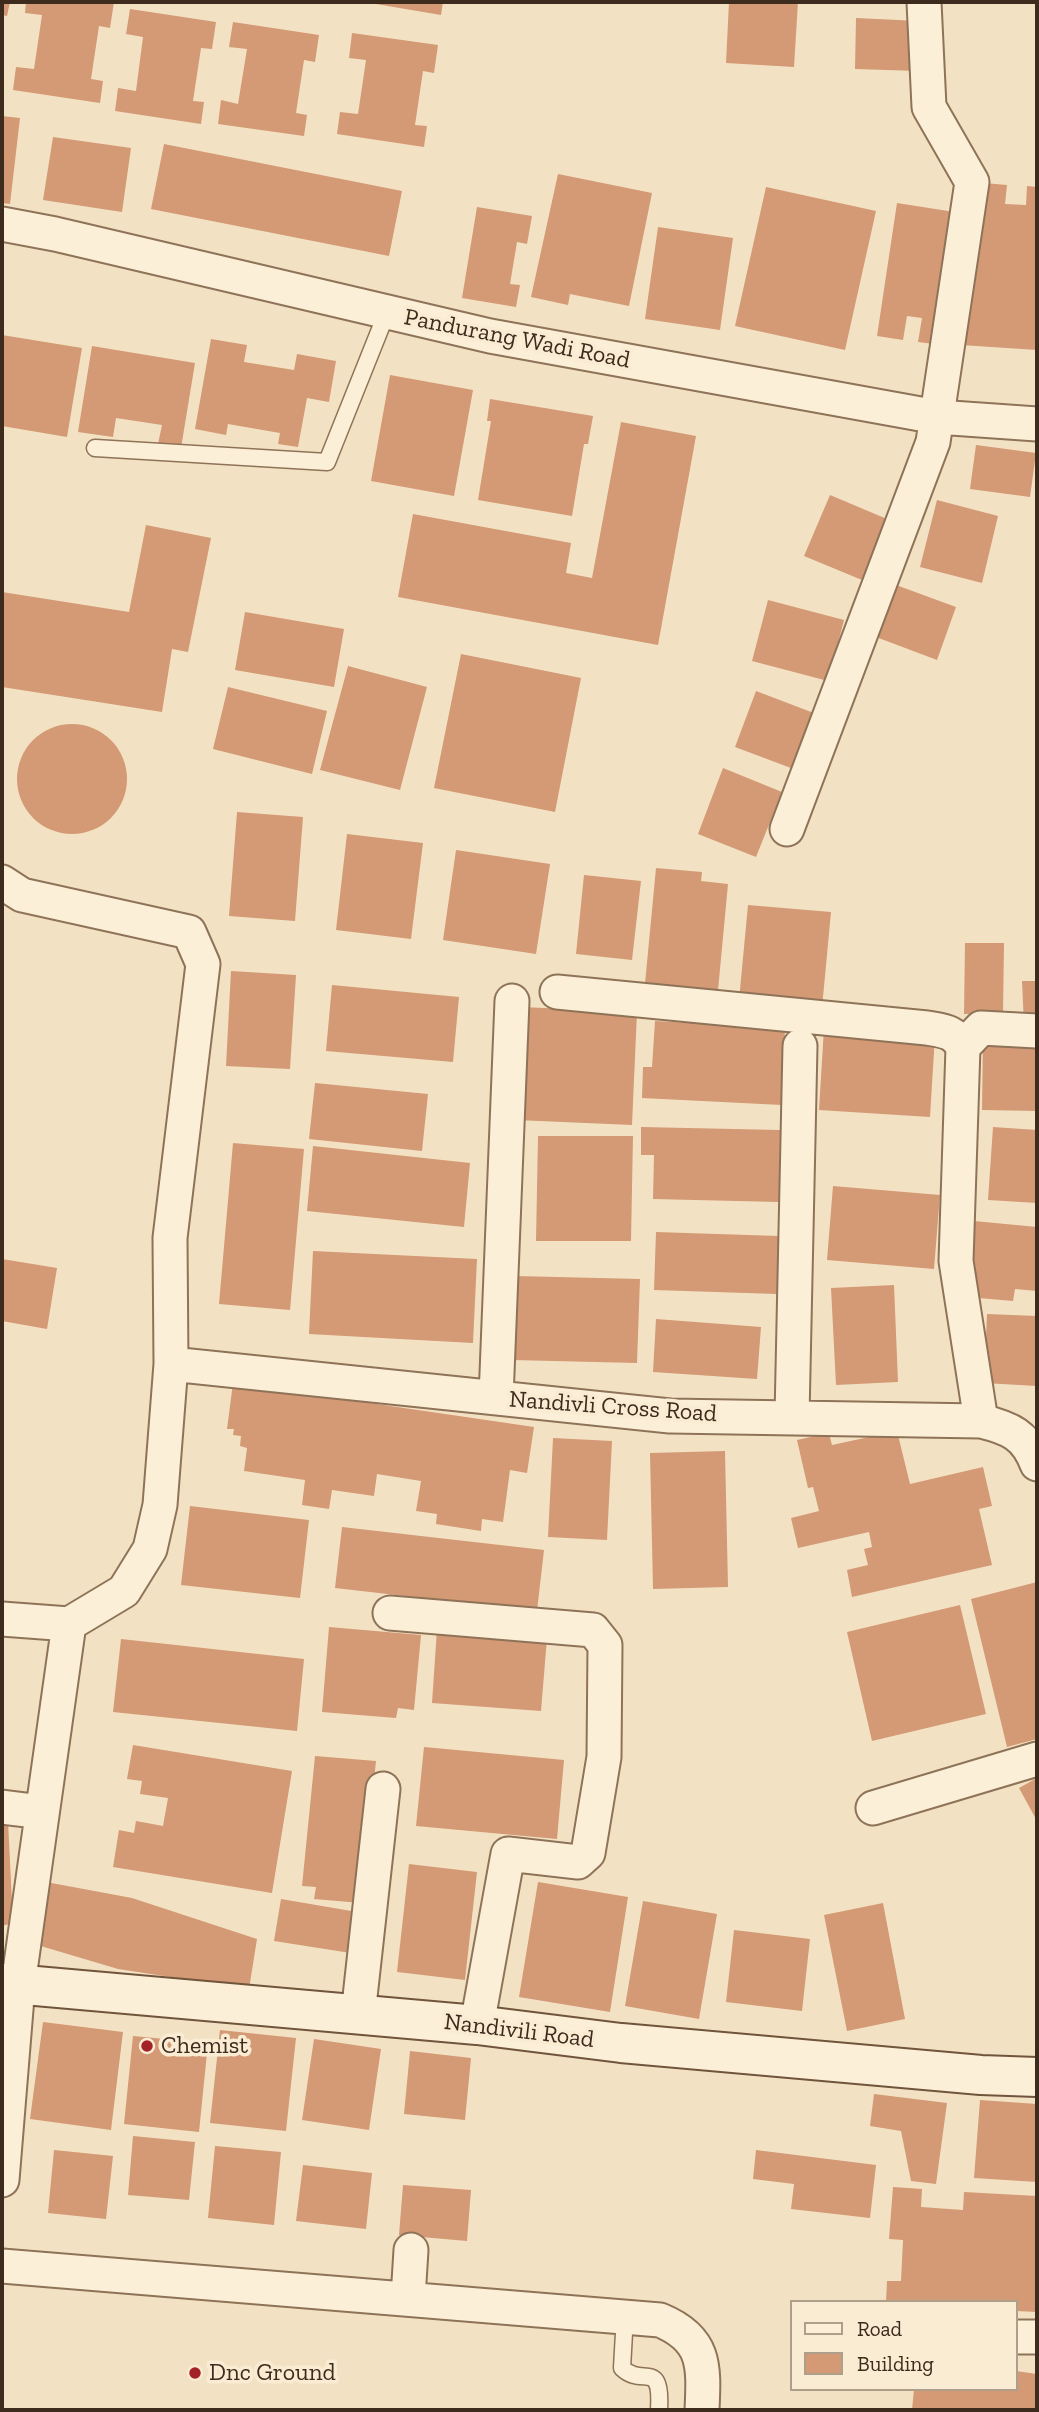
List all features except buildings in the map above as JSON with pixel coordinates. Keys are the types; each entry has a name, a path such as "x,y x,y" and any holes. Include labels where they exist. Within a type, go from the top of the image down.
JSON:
{"street":[{"path":"787,829 933,442 972,183 929,107 924,2"},
{"name":"Pandurang Wadi Road","path":"2,225 55,234 490,336 937,417 1037,424"},
{"path":"2,881 22,895 189,932 203,964 170,1238 172,1364 160,1505 150,1549 124,1591 69,1624 2,1619"},
{"path":"557,992 927,1028 949,1032 963,1047"},
{"path":"496,1398 512,1001"},
{"path":"981,1422 956,1261 963,1047 981,1028 1037,1031"},
{"path":"792,1416 800,1046"},
{"name":"Nandivli Cross Road","path":"172,1364 670,1416 792,1416 981,1422 1012,1429 1031,1448 1037,1464"},
{"path":"390,1613 593,1630 605,1644 604,1757 588,1853 578,1862 508,1854 477,2025"},
{"path":"2,2180 10,1984 42,1812 69,1624"},
{"path":"873,1808 1037,1759"},
{"path":"358,2015 383,1789"},
{"path":"2,1807 42,1812"},
{"name":"Nandivili Road","path":"10,1984 477,2025 635,2044 981,2075 1037,2077"},
{"path":"408,2298 411,2250"},
{"path":"2,2266 625,2315 671,2324 682,2329 696,2345 704,2372 702,2410"},
{"path":"1018,2337 1037,2337"}],"lane":[{"path":"95,448 327,462 387,312"},
{"path":"625,2315 622,2368 628,2373 649,2375 656,2380 660,2390 659,2410"}],"place":[{"name":"Chemist","path":"147,2046"},
{"name":"Dnc Ground","path":"195,2373"}]}
